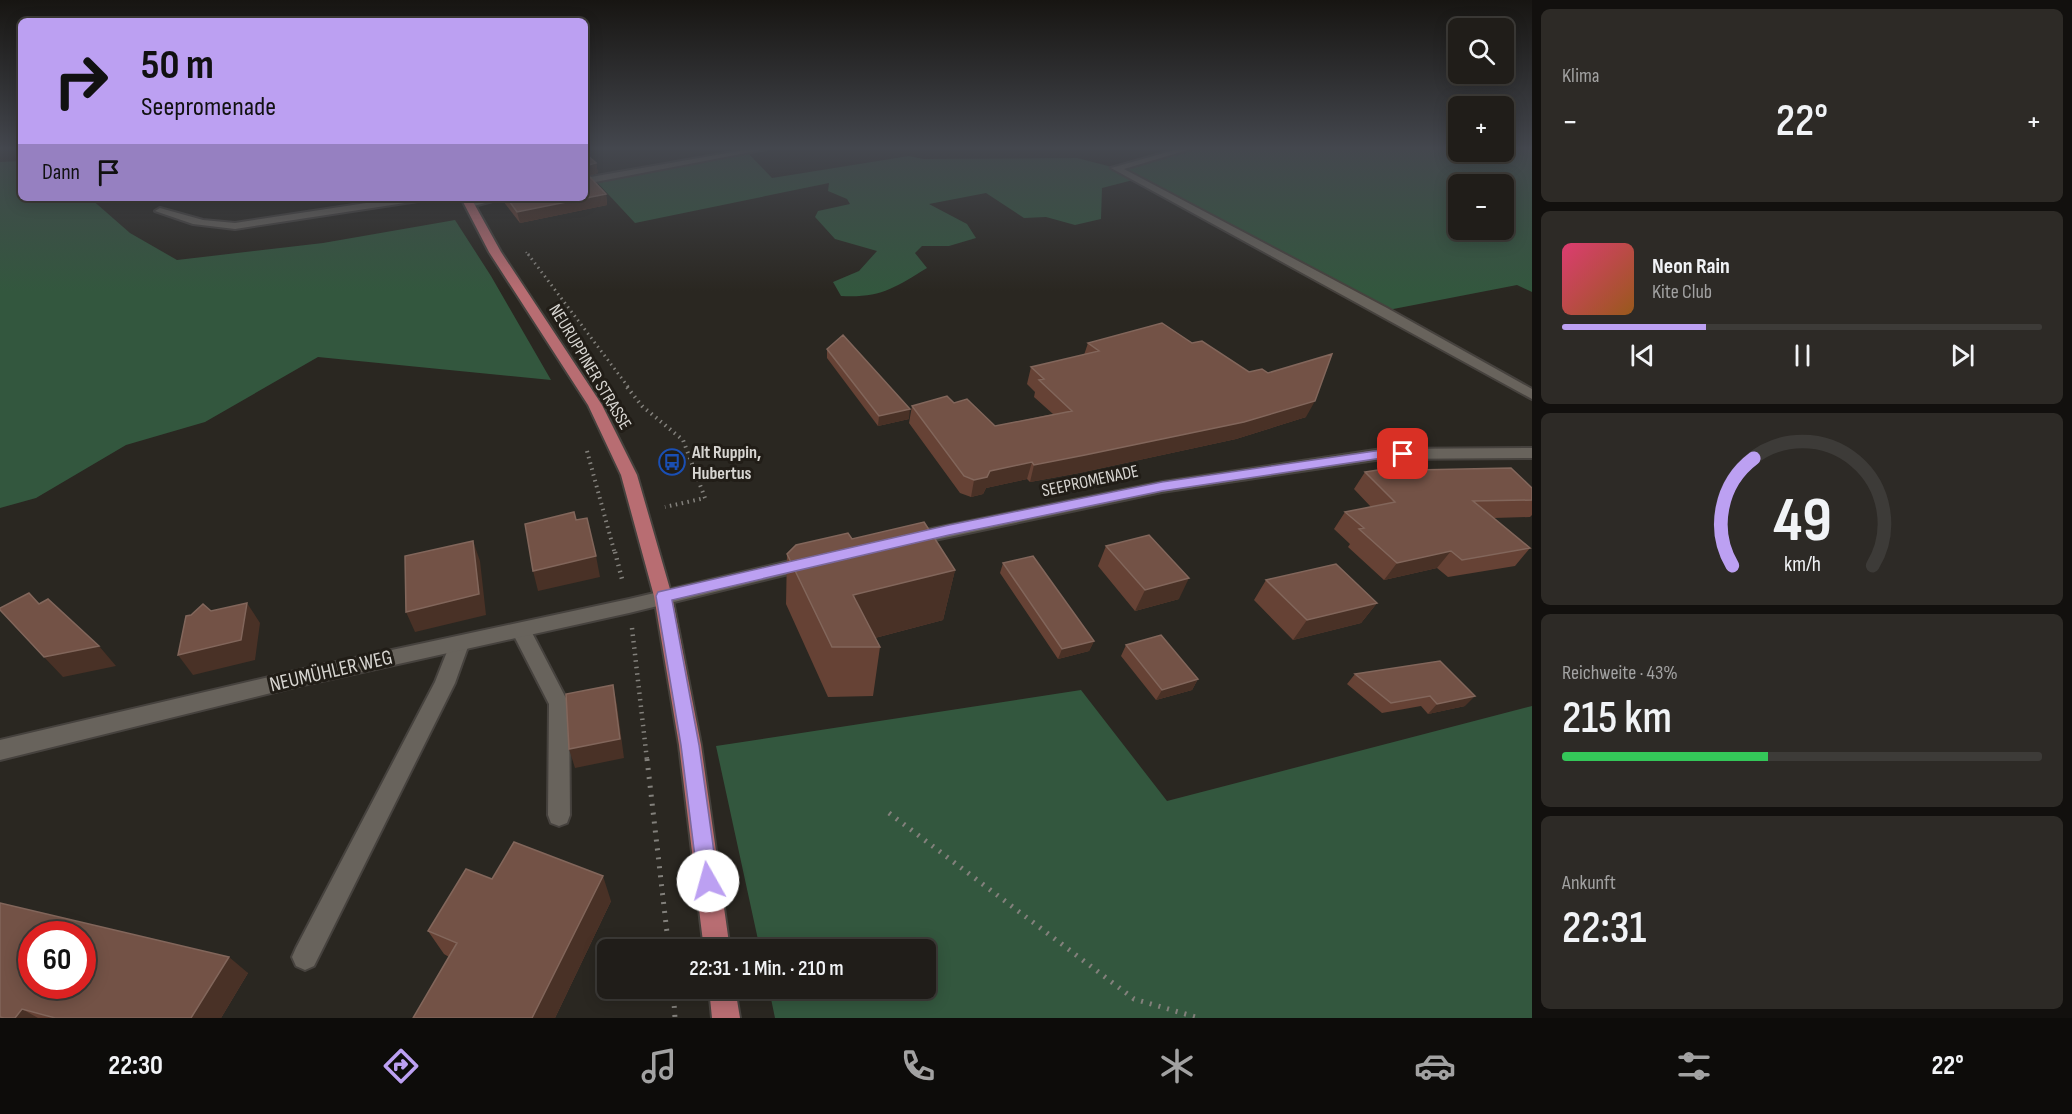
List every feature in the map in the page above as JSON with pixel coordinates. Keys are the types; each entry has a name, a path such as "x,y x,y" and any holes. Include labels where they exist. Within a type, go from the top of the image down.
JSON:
{"main road":[{"name":"NEURUPPINER STRASSE","path":"468,201 495,252 595,405 629,475 663,596 690,745 716,939"},
{"path":"723,999 726,1018"}],"street":[{"path":"1170,197 1383,310 1532,395"},
{"path":"160,211 200,224 223,227 399,201"},
{"name":"SEEPROMENADE","path":"892,543 1162,487 1382,454 1532,453"},
{"path":"663,596 823,559"},
{"name":"NEUMÜHLER WEG","path":"0,750 299,678 629,606 663,596"},
{"path":"521,630 559,704 559,815"},
{"path":"305,957 445,683 459,644"}],"path":[{"path":"586,444 629,606 668,939"},
{"path":"889,813 1134,999 1199,1018"},
{"path":"674,999 675,1018"}],"green space":[{"path":"0,197 18,197 18,201 93,201 130,233 177,260 323,243 455,220 491,276 551,380 318,357 205,422 126,445 36,498 0,508"},
{"path":"610,197 763,197 635,223"},
{"path":"841,197 968,197 929,204 967,224 976,238 949,246 922,246 915,253 927,268 887,290 867,295 841,296 833,282 859,271 877,251 835,239 815,217 818,211 850,204 847,199"},
{"path":"991,197 1102,197 1101,219 1075,225 1046,217 1024,218"},
{"path":"1170,197 1448,197 1448,240 1514,240 1514,197 1532,197 1532,292 1517,285 1383,311"},
{"path":"1081,690 1167,801 1532,706 1532,1018 775,1018 771,999 936,999 936,939 758,939 716,746"}],"building":[{"path":"509,201 571,201 517,212"},
{"path":"1162,323 1192,343 1202,341 1249,372 1262,369 1268,373 1332,354 1315,401 1244,422 1034,465 1032,462 990,471 987,477 974,480 964,476 912,406 947,396 954,403 967,399 995,426 1072,411 1039,380 1044,379 1031,367 1099,351 1088,343"},
{"path":"843,335 910,409 879,416 827,349"},
{"path":"1410,465 1415,470 1511,468 1532,488 1532,500 1473,501 1530,548 1462,560 1451,551 1397,563 1359,529 1364,528 1345,512 1395,502 1365,472"},
{"path":"574,512 576,520 587,518 596,556 533,571 525,524"},
{"path":"924,522 955,570 853,595 880,647 832,647 787,554 796,545 848,533 852,539"},
{"path":"1149,535 1189,578 1145,590 1106,546"},
{"path":"473,541 479,594 406,612 405,556"},
{"path":"1033,556 1094,641 1062,649 1003,563"},
{"path":"1336,564 1377,603 1307,620 1266,580"},
{"path":"29,593 39,604 48,599 99,646 44,657 0,610"},
{"path":"247,603 241,640 178,655 186,616 191,615 203,604 211,611"},
{"path":"1161,635 1198,679 1162,690 1126,645"},
{"path":"1440,661 1475,696 1437,704 1430,696 1391,703 1355,674"},
{"path":"613,685 620,739 569,749 566,694"},
{"path":"514,842 603,876 532,1018 413,1018 457,943 428,931 466,869 492,879"},
{"path":"0,903 76,921 18,921 18,999 96,999 96,926 229,957 191,1018 55,1018 22,1009 15,1018 0,1017"}],"place":[{"name":"Alt Ruppin, Hubertus","path":"672,462"}],"route":[{"path":"708,881 690,745 663,596 949,530 1162,487 1382,454 1403,454"}]}
